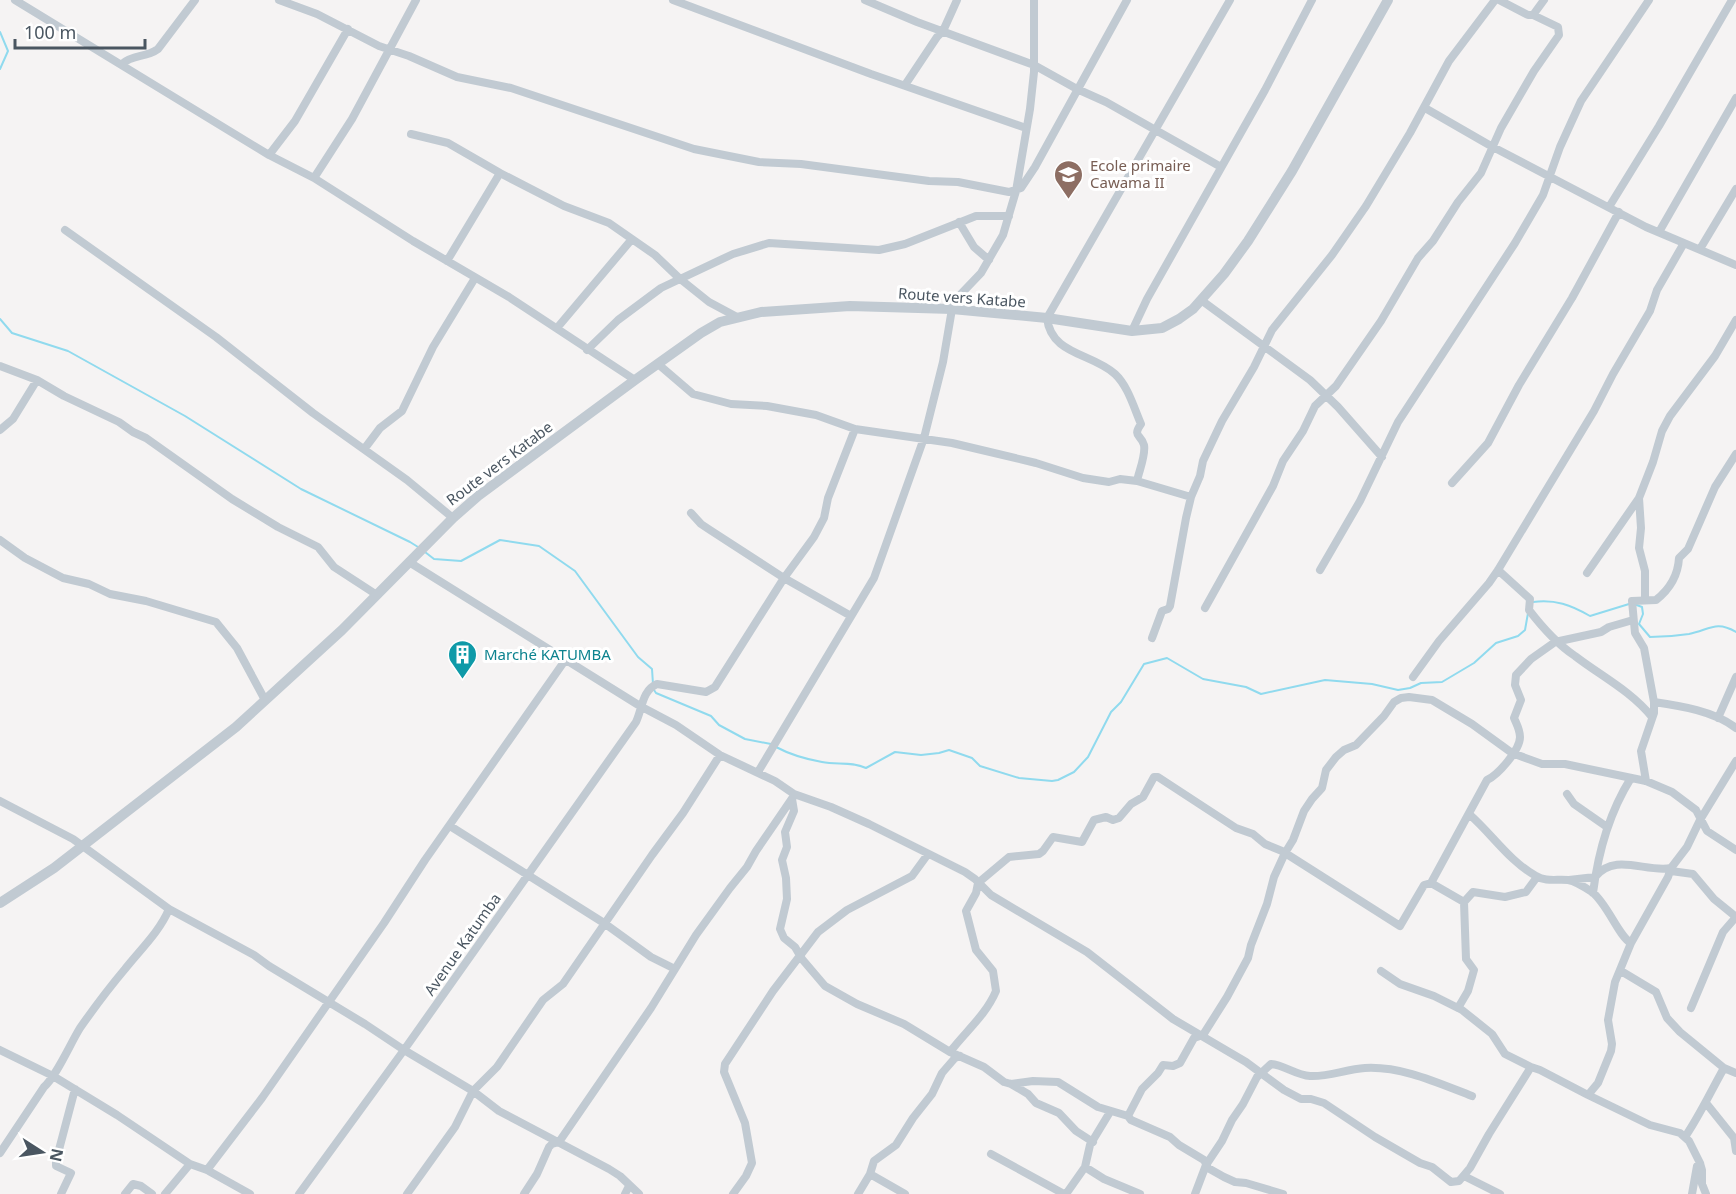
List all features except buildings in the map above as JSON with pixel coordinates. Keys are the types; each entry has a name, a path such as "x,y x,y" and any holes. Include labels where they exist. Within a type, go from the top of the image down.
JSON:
{"street":[{"path":"15,0 269,155 314,178 557,328 635,380"},
{"path":"122,64 129,58 150,55 158,49 195,0"},
{"path":"279,0 317,14 389,50 409,56 457,77 511,88 694,149 759,162 801,164 930,181 958,182 1009,192 1021,188 1035,167 1126,0"},
{"path":"314,178 352,119 416,0"},
{"path":"673,0 871,74 1026,128"},
{"path":"865,0 1034,65 1106,102 1221,167"},
{"path":"905,85 943,31 957,0"},
{"path":"758,772 870,587 882,561 924,438 943,362 952,309 959,296 981,273 1003,235 1016,191 1030,109 1034,65 1034,0"},
{"path":"1137,481 1144,451 1144,445 1137,435 1141,424 1122,382 1108,369 1065,348 1056,341 1048,329 1047,318 1230,0"},
{"path":"1132,331 1147,299 1312,0"},
{"name":"Route vers Katabe","path":"0,903 54,868 211,748 342,630 453,518 478,496 635,380 720,322 737,316 761,312 850,306 952,309 1047,318 1132,331 1162,328 1179,319 1201,300 1224,273 1272,204 1388,0"},
{"path":"1152,638 1162,611 1170,606 1191,497 1214,436 1265,347 1270,333 1309,286 1366,206 1425,108 1449,62 1497,0 1558,27 1559,35 1534,71 1491,146 1481,173 1458,202 1433,241 1412,266 1387,312 1336,386 1315,406 1205,608"},
{"path":"1533,15 1544,0"},
{"path":"1320,570 1356,509 1398,422 1515,243 1543,195 1560,147 1581,101 1649,0"},
{"path":"1608,207 1659,126 1732,0"},
{"path":"269,155 294,122 348,29"},
{"path":"1659,232 1736,98"},
{"path":"1425,108 1550,178 1659,232 1736,265"},
{"path":"411,134 448,143 564,206 609,223 655,255 679,278 710,302 737,316"},
{"path":"447,261 500,173"},
{"path":"1700,249 1736,189"},
{"path":"1452,483 1488,443 1494,428 1572,298 1619,212"},
{"path":"587,350 618,320 661,288 733,254 769,243 879,250 905,244 984,214 1009,216"},
{"path":"959,222 974,247 989,260"},
{"path":"65,230 216,337 453,518"},
{"path":"557,328 632,239"},
{"path":"1413,677 1439,641 1489,584 1498,570 1594,411 1650,311 1657,290 1684,243"},
{"path":"364,448 380,428 402,411 433,347 475,278"},
{"path":"1201,300 1310,380 1338,407 1382,457"},
{"path":"1587,573 1639,498 1651,471 1662,431 1670,416 1715,356 1736,320"},
{"path":"658,364 693,394 731,404 768,406 816,415 855,429 924,438 1036,463 1083,478 1109,482 1120,479 1137,481 1191,497"},
{"path":"0,366 37,380 146,438 232,499 278,527 318,547 334,567 377,595"},
{"path":"0,430 13,419 37,380"},
{"path":"784,578 812,541 821,523 828,498 855,429"},
{"path":"1646,781 1641,751 1652,717 1654,702 1644,648 1635,633 1632,601 1658,599 1674,580 1678,572 1679,558 1688,549 1710,496 1736,454"},
{"path":"1639,498 1641,528 1639,548 1645,571 1645,600"},
{"path":"691,513 701,524 784,578 851,616"},
{"path":"0,540 25,558 63,578 89,584 110,594 216,622 237,648 265,700"},
{"path":"413,559 566,659 640,706 676,725 720,755 758,772 793,796 855,817 965,872 991,895 1086,952 1173,1019 1203,1035 1262,1073 1291,1095 1324,1103 1375,1137 1432,1167 1451,1182 1459,1181 1464,1176 1531,1067"},
{"path":"1498,570 1530,599 1529,610 1550,635 1572,655 1641,703 1652,717"},
{"name":"Avenue Katumba","path":"299,1194 636,722 640,716 640,706 653,686 657,684 706,692 715,687 784,578"},
{"path":"950,1052 974,1026 996,991 993,971 976,950 966,915 978,883 1009,856 1039,854 1053,837 1082,842 1094,820 1106,817 1113,820 1119,818 1131,804 1143,797 1156,776 1180,790 1200,806 1236,828 1253,834 1265,844 1285,853 1400,926 1424,885 1431,883 1469,814 1474,800 1487,780 1498,773 1520,740 1519,728 1514,718 1521,700 1515,685 1516,675 1532,659 1559,641 1590,635 1633,620"},
{"path":"207,1170 262,1098 566,659"},
{"path":"1718,718 1736,678"},
{"path":"1128,1116 1142,1089 1163,1065 1173,1066 1180,1063 1194,1038 1203,1035 1227,997 1248,958 1268,904 1274,877 1293,840 1304,811 1322,788 1326,770 1344,750 1360,741 1396,700 1409,697 1432,700 1472,724 1512,753 1542,764 1565,764 1646,781 1681,797 1698,812 1707,831 1736,850"},
{"path":"1654,702 1684,706 1718,718 1736,728"},
{"path":"407,1194 455,1127 473,1091 497,1068 543,1000 563,984 683,813 720,755"},
{"path":"1588,1095 1598,1083 1611,1051 1608,1018 1614,986 1631,943 1671,869 1687,847 1700,820 1736,761"},
{"path":"1593,893 1607,827 1630,778"},
{"path":"1567,794 1574,804 1607,827"},
{"path":"793,796 794,811 785,832 787,847 782,860 787,899 780,928 784,938 795,947 825,986 857,1004 904,1024 950,1052 984,1067 996,1078 1028,1094 1036,1103 1059,1113 1076,1131 1093,1142"},
{"path":"524,1194 537,1174 549,1147 559,1142 651,1008 696,935 747,867 793,796"},
{"path":"0,801 62,832 169,909 255,955 277,971 473,1091 499,1111 522,1121 609,1169 620,1176 627,1190 639,1194"},
{"path":"1469,814 1491,833 1521,866 1537,877 1551,880 1595,877 1603,868 1632,864 1657,870 1671,869 1693,874 1714,899 1736,917 1724,932 1691,1008"},
{"path":"450,826 604,923 651,957 675,969"},
{"path":"733,1194 752,1163 745,1123 724,1068 749,1026 799,955 826,924 868,898 912,876 928,854"},
{"path":"1458,1008 1468,991 1473,970 1466,959 1464,902 1473,892 1505,897 1526,892 1537,877"},
{"path":"1568,880 1593,893 1617,924 1625,939 1631,943"},
{"path":"1431,883 1464,902"},
{"path":"0,1153 53,1076 65,1051 90,1014 164,921 169,909"},
{"path":"1381,971 1400,984 1434,996 1458,1008 1492,1034 1505,1054 1654,1126 1672,1129 1685,1137 1700,1163 1702,1184 1706,1194"},
{"path":"1621,971 1656,992 1671,1023 1724,1068 1736,1073"},
{"path":"0,1050 75,1089 190,1164 207,1170 250,1194"},
{"path":"858,1194 870,1174 874,1161 896,1145 932,1094 942,1073 952,1061 960,1056"},
{"path":"1195,1194 1206,1165 1222,1141 1257,1077 1272,1063 1301,1075 1311,1076 1337,1074 1364,1068 1387,1068 1433,1081 1472,1096"},
{"path":"1685,1137 1724,1068"},
{"path":"1011,1084 1033,1081 1058,1082 1098,1107 1128,1116 1131,1120 1170,1137 1204,1160 1208,1168 1236,1182 1283,1194"},
{"path":"61,1194 71,1173 56,1166 56,1161 75,1089"},
{"path":"1706,1103 1734,1138 1736,1151"},
{"path":"990,1154 1065,1194 1085,1167 1093,1142 1110,1112"},
{"path":"1692,1194 1697,1166 1700,1163"},
{"path":"165,1194 190,1164"},
{"path":"1085,1167 1104,1179 1140,1194"},
{"path":"870,1174 905,1194"},
{"path":"1464,1176 1500,1194"},
{"path":"125,1194 134,1184 152,1194"}],"waterway":[{"path":"0,32 8,51 0,69"},
{"path":"0,319 12,333 68,351 185,416 301,489 418,547"},
{"path":"425,552 434,559 461,561 500,540 539,546 575,571 638,657 652,669 653,684"},
{"path":"1533,602 1549,601 1563,604 1590,616 1629,604"},
{"path":"1634,604 1642,607 1643,614 1639,624 1650,637 1689,634 1718,626 1736,632"},
{"path":"776,747 810,760 866,768 895,752 921,755 949,750 972,758 980,766 1019,778 1058,780 1074,772 1088,757 1111,712 1121,702 1144,664 1167,658 1203,679 1246,687 1261,694 1325,680 1372,684 1398,690 1421,683 1442,682 1474,663 1496,643 1518,636 1525,630 1528,613"},
{"path":"654,690 656,693 711,716 719,725 745,739 771,744"}],"place":[{"name":"Ecole primaire Cawama II","path":"1069,200"},
{"name":"Marché KATUMBA","path":"463,680"}]}
